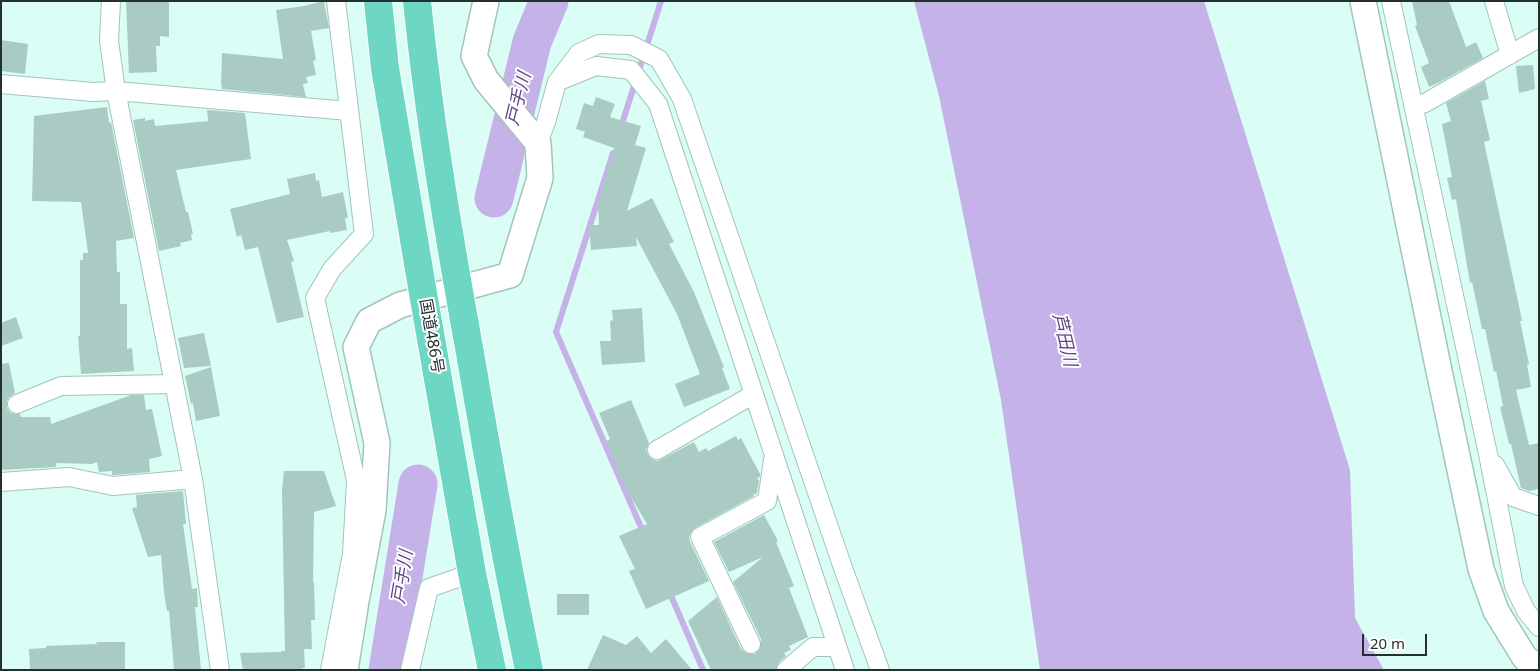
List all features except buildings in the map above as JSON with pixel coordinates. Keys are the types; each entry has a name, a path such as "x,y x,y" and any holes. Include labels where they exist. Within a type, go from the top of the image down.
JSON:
{"highway":[{"name":"国道486号","path":"378,1 385,68 424,299 472,573 492,670"},
{"path":"417,1 423,62 458,289 508,569 529,670"}],"street":[{"path":"110,1 110,41 116,91 193,479 220,670"},
{"path":"330,670 352,554 356,480 315,298 332,269 364,234 336,1"},
{"path":"486,1 474,56 486,80 538,143"},
{"path":"1363,1 1481,569 1496,611 1525,658 1539,668"},
{"path":"1391,1 1488,454 1514,586 1526,611 1539,627"},
{"path":"1494,1 1510,55"},
{"path":"1414,106 1539,38"},
{"path":"345,670 373,510 376,443 356,347 369,321 400,305 510,276 540,178 538,143 557,82 579,53 599,44 631,46 659,60 682,99 880,670"},
{"path":"557,82 596,66 631,70 658,104 846,670"},
{"path":"1,84 92,92 116,91 349,111"},
{"path":"16,404 61,386 174,384"},
{"path":"657,450 754,394"},
{"path":"751,644 700,538 767,501 774,454"},
{"path":"1488,454 1513,497 1539,506"},
{"path":"1,482 69,477 113,486 193,479"},
{"path":"410,670 429,588 472,573"},
{"path":"786,670 813,647 837,647"}],"water":[{"name":"芦田川","path":"914,1 1204,1 1350,470 1355,618 1384,670 1040,670 1001,400 939,96"}],"waterway":[{"name":"戸手川","path":"494,198 532,42 549,1"},
{"path":"621,127 661,1"},
{"path":"613,153 556,332 644,534"},
{"name":"戸手川","path":"388,670 418,484"},
{"path":"669,591 703,670"}]}
